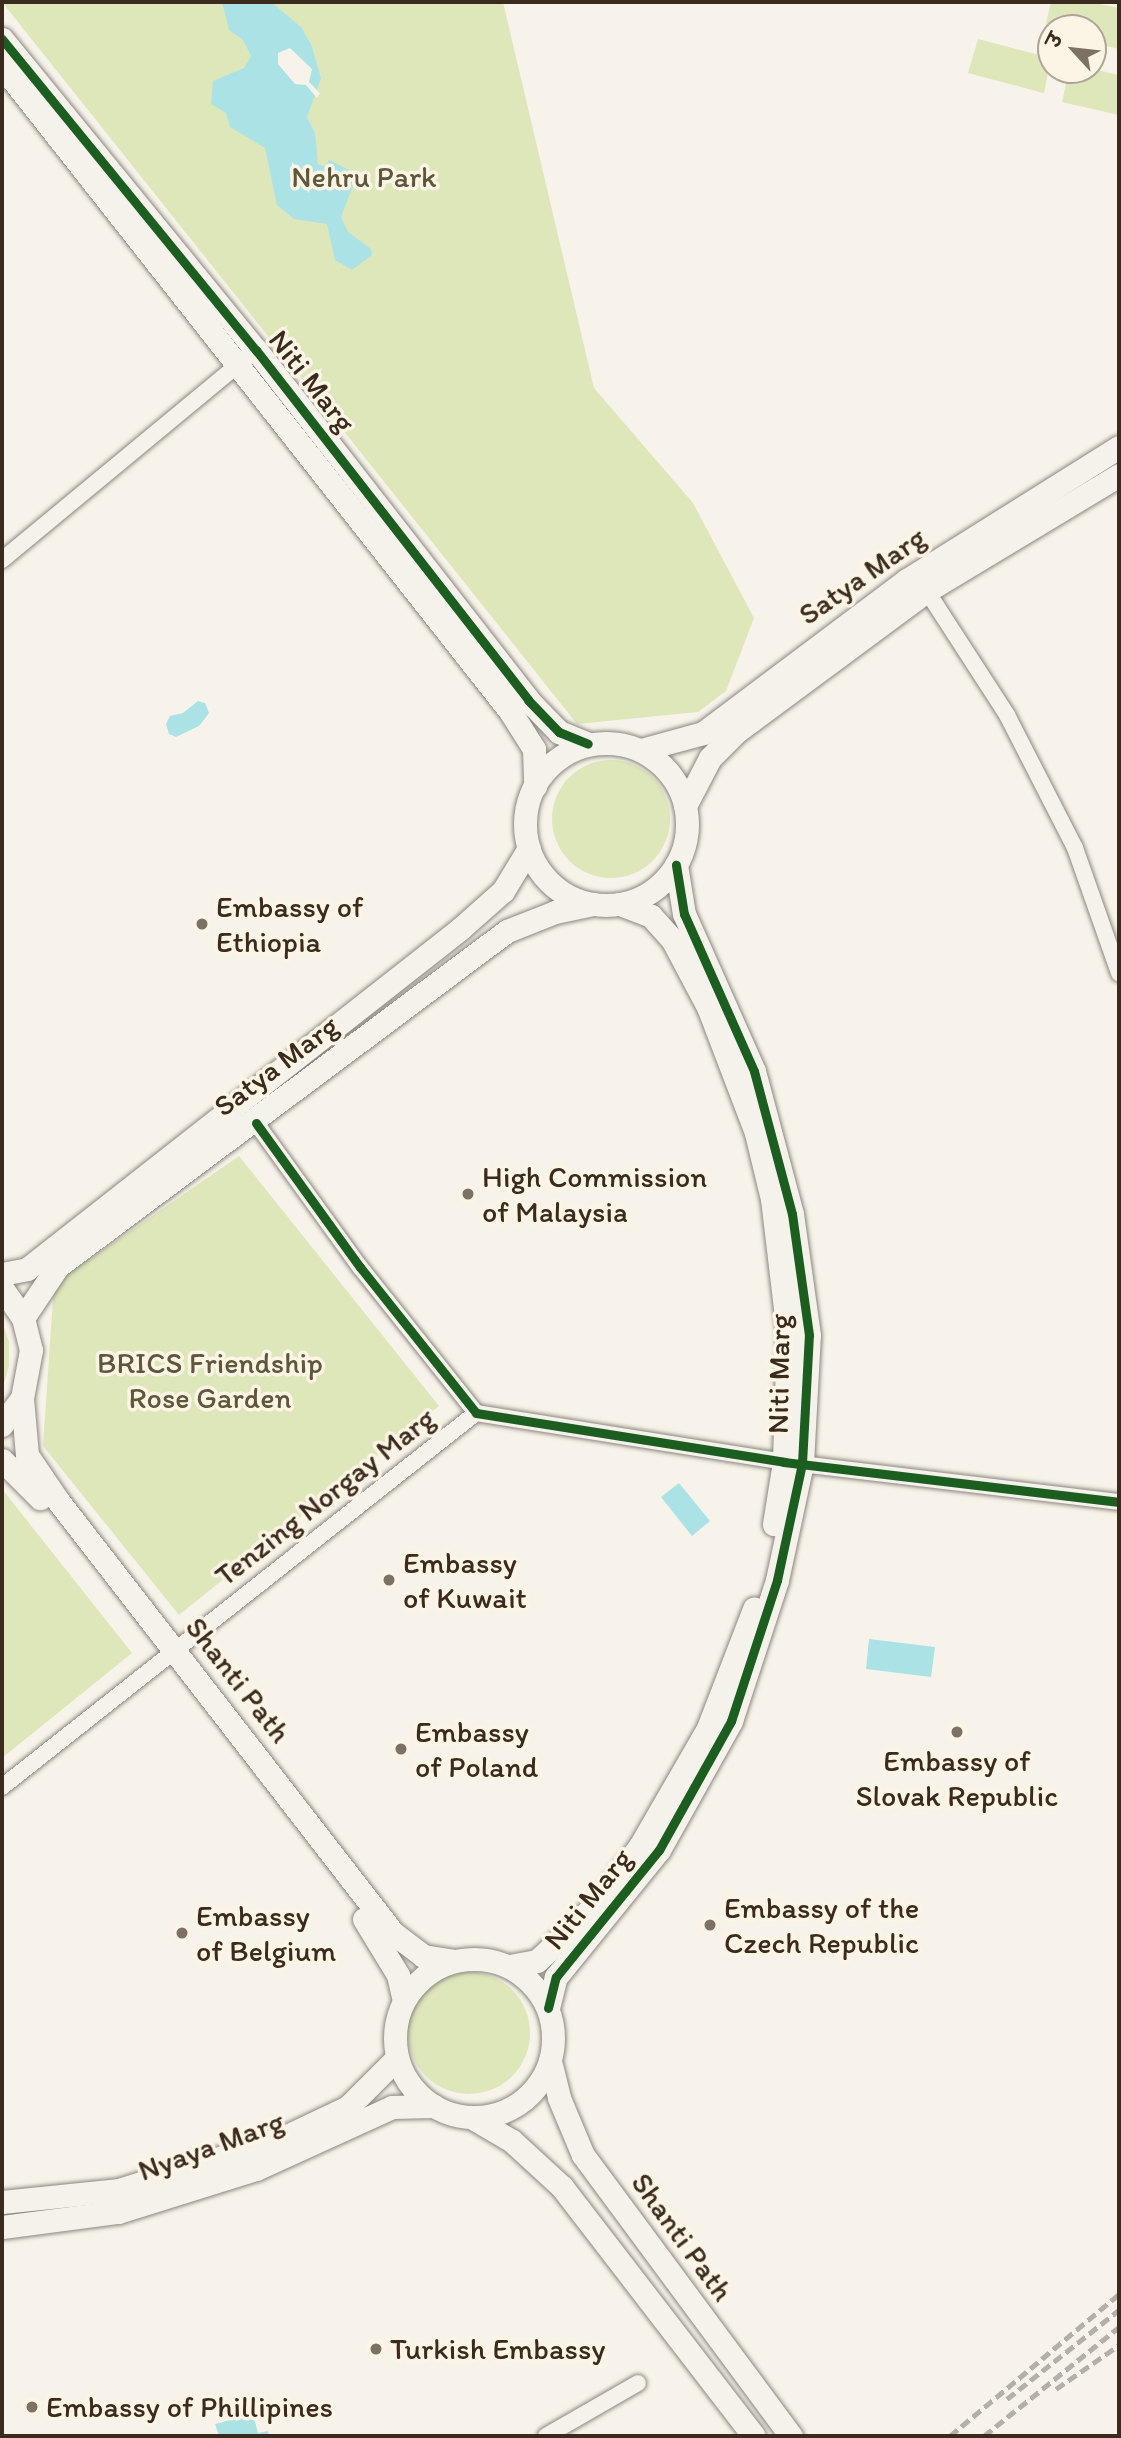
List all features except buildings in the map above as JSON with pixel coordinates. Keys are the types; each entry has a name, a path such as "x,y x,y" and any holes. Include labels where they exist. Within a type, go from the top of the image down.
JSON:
{"main road":[{"name":"Niti Marg","path":"2,39 248,357 519,724 534,749 535,786"},
{"name":"Niti Marg","path":"2,66 248,357 528,700 559,732 588,744"},
{"name":"Satya Marg","path":"640,750 703,733 1119,447"},
{"name":"Satya Marg","path":"685,806 720,745 922,582 1119,475"},
{"path":"620,743 640,750 665,767 685,806 686,836 676,865 652,891 620,904 593,904 558,889 540,871 529,848 525,827 535,786 562,755 588,744 620,743"},
{"name":"Satya Marg","path":"2,1274 27,1269 460,929 503,891 529,848"},
{"name":"Niti Marg","path":"548,2008 556,1977 659,1850 731,1721 777,1580 809,1335 792,1214 754,1071 684,914 676,865"},
{"name":"Satya Marg","path":"23,1318 58,1266 256,1123 507,931 555,912 593,904"},
{"name":"Niti Marg","path":"509,1966 537,1961 600,1900 676,1788 713,1716 752,1615 793,1463 783,1266 756,1133 708,1007 672,939 651,916 620,904"},
{"path":"2,1288 23,1318 31,1350 22,1398 2,1425"},
{"name":"Shanti Path","path":"22,1398 27,1455 36,1470 285,1807 382,1944 398,1975 404,2000"},
{"name":"Shanti Path","path":"2,1460 26,1480 172,1655 393,1933 423,1956 454,1961"},
{"path":"473,1958 509,1966 533,1983 548,2008 551,2061 527,2098 502,2113 473,2118 434,2106 411,2086 397,2058 396,2029 404,2000 434,1969 454,1961 473,1958"},
{"name":"Nyaya Marg","path":"2,2202 120,2190 285,2137 348,2107 397,2058"},
{"name":"Shanti Path","path":"551,2061 559,2098 583,2155 791,2436"},
{"name":"Nyaya Marg","path":"2,2227 118,2212 256,2169 380,2111 434,2106"},
{"name":"Shanti Path","path":"473,2118 512,2141 562,2186 754,2436"}],"street":[{"path":"2,560 248,357"},
{"path":"922,582 1007,715 1063,824 1119,972"},
{"path":"256,1123 360,1268 476,1413 793,1463 1119,1502"},
{"name":"Tenzing Norgay Marg","path":"2,1787 476,1413"},
{"path":"546,2436 638,2383"}],"green space":[{"name":"Nehru Park","path":"2,2 503,2 594,388 693,503 754,618 726,691 698,712 577,724"},
{"path":"1051,2 1090,2 1119,8 1119,49 1107,46 1107,14 1048,14"},
{"path":"978,39 1037,54 1037,84 1046,84 1044,93 968,73"},
{"path":"1107,72 1119,75 1119,115 1062,102 1066,84 1107,84"},
{"path":"611,760 634,764 653,777 666,796 670,819 666,842 653,861 634,874 611,878 588,874 569,861 556,842 552,819 556,796 569,777 588,764"},
{"name":"BRICS Friendship Rose Garden","path":"239,1156 439,1406 179,1615 43,1446 54,1284"},
{"path":"2,1321 9,1342 9,1366 2,1390"},
{"path":"2,1489 132,1653 2,1758"},
{"path":"469,1972 492,1977 512,1990 525,2010 530,2033 525,2056 512,2076 492,2089 469,2094 446,2089 426,2076 413,2056 408,2033 413,2010 426,1990 446,1977"}],"water":[{"path":"222,2 271,2 301,27 311,44 321,78 307,117 315,133 318,164 325,167 329,160 349,170 354,183 341,217 348,232 371,249 372,255 352,270 335,260 327,224 294,219 277,205 265,148 230,127 226,113 211,104 213,81 244,68 251,56 243,40 229,30"},
{"path":"198,701 205,703 209,713 199,726 176,737 169,734 166,724 170,716 183,713"},
{"path":"679,1483 710,1521 692,1536 661,1497"},
{"path":"869,1639 935,1647 931,1677 866,1669"},
{"path":"253,2414 258,2433 268,2431 269,2436 219,2436 215,2424"}],"pier":[{"path":"290,48 312,69 309,82 320,93 317,98 306,85 295,84 278,64 278,53"}],"railway":[{"path":"950,2436 1119,2294"},
{"path":"1007,2399 1119,2310"},
{"path":"984,2436 1119,2327"},
{"path":"1056,2389 1119,2345"}],"cycle path":[{"path":"2,39 256,350 528,700 559,732 588,744"},
{"path":"548,2008 556,1977 659,1850 731,1721 777,1580 802,1463 809,1335 792,1214 754,1071 684,914 676,865"},
{"path":"256,1123 360,1267 476,1413 784,1462 1119,1502"}],"place":[{"name":"Embassy of Ethiopia","path":"202,924"},
{"name":"High Commission of Malaysia","path":"468,1194"},
{"name":"Embassy of Kuwait","path":"389,1580"},
{"name":"Embassy of Slovak Republic","path":"957,1732"},
{"name":"Embassy of Poland","path":"401,1749"},
{"name":"Embassy of the Czech Republic","path":"710,1925"},
{"name":"Embassy of Belgium","path":"182,1933"},
{"name":"Turkish Embassy","path":"376,2349"},
{"name":"Embassy of Phillipines","path":"32,2407"}]}
